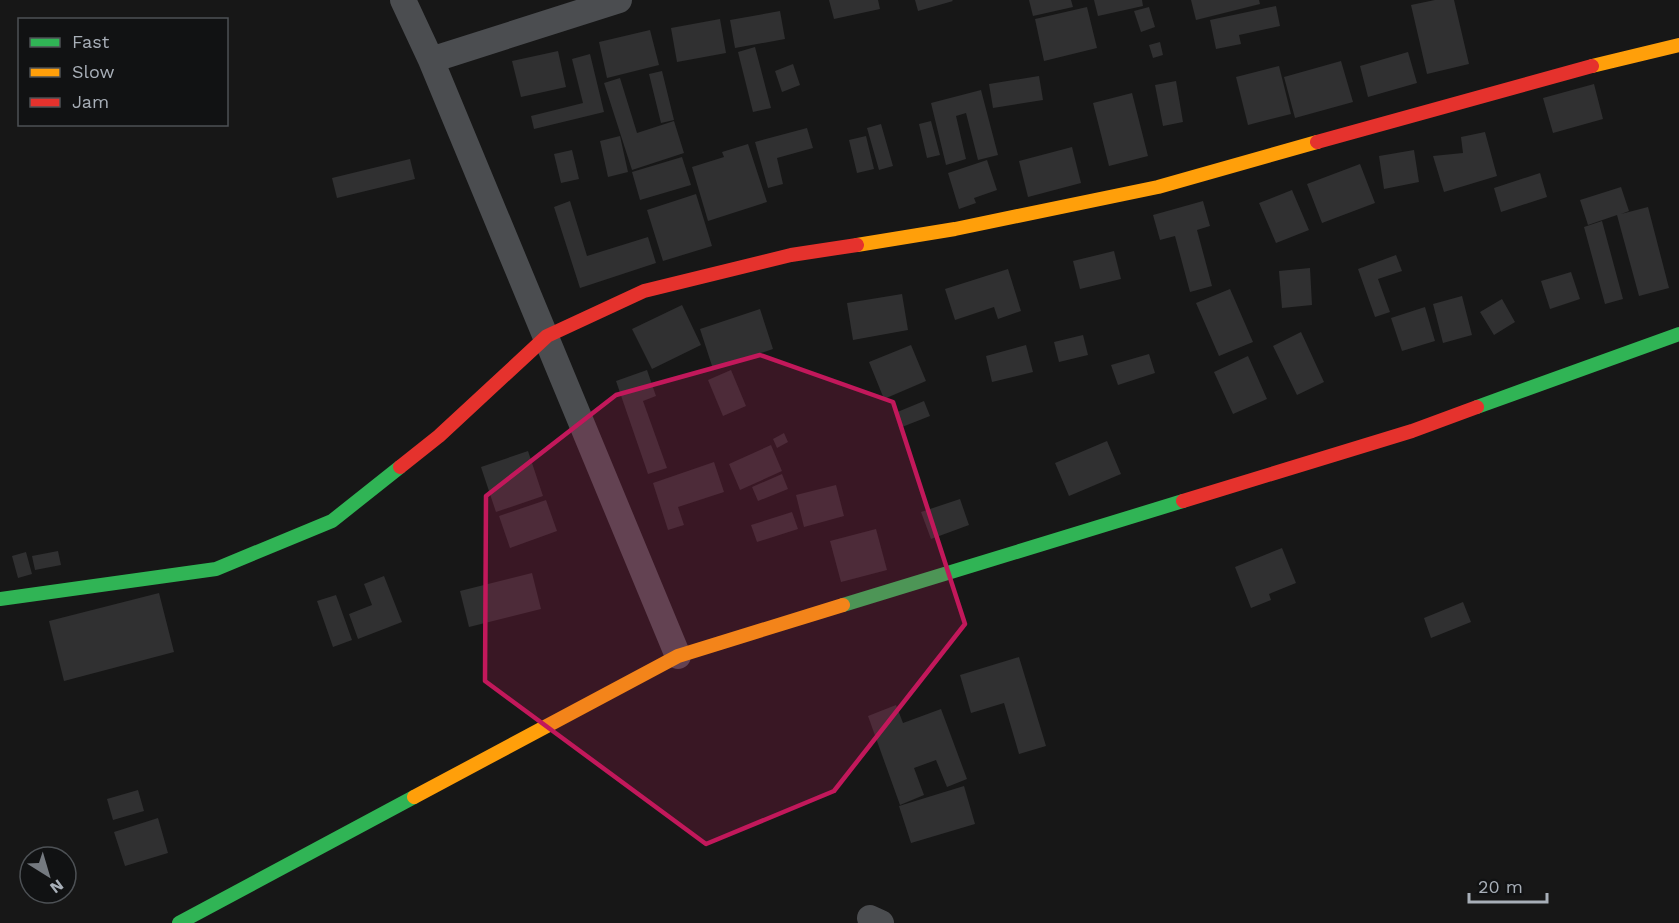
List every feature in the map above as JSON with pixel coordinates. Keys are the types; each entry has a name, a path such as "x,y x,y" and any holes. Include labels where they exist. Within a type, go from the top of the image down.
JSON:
{"street":[{"path":"403,0 431,60 547,336 678,656"},
{"path":"431,60 619,0"},
{"path":"0,599 216,569 332,521 439,436 547,336 644,291 791,255 955,229 1158,187 1372,126 1517,89 1626,56 1679,45"},
{"path":"179,923 678,656 1412,431 1679,334"}],"highlighted area":[{"path":"760,355 893,402 965,624 834,791 706,844 485,681 486,496 616,395"}],"building":[{"path":"829,0 878,0 880,9 834,19"},
{"path":"915,0 952,0 953,1 918,11"},
{"path":"1029,0 1071,0 1073,7 1033,16"},
{"path":"1094,0 1142,0 1143,6 1098,16"},
{"path":"1191,0 1259,0 1260,4 1196,20"},
{"path":"1435,0 1454,0 1469,64 1427,74 1411,5"},
{"path":"1276,6 1280,26 1239,35 1241,44 1216,49 1210,20"},
{"path":"1087,7 1097,48 1044,61 1035,19"},
{"path":"1149,7 1155,27 1141,32 1134,11"},
{"path":"780,11 785,39 735,48 730,20"},
{"path":"720,19 726,53 677,62 671,28"},
{"path":"650,30 659,65 607,78 599,42"},
{"path":"1160,42 1163,55 1153,58 1149,45"},
{"path":"755,47 771,108 753,112 738,52"},
{"path":"558,51 566,87 521,97 512,61"},
{"path":"1408,52 1417,83 1368,97 1360,66"},
{"path":"590,54 604,112 534,129 531,116 583,103 572,59"},
{"path":"1341,61 1353,102 1295,118 1284,77"},
{"path":"793,64 800,85 782,92 775,71"},
{"path":"1279,66 1291,114 1248,125 1236,77"},
{"path":"662,71 674,120 661,123 649,74"},
{"path":"1039,76 1043,100 993,108 989,84"},
{"path":"620,78 637,133 674,121 684,153 632,170 604,83"},
{"path":"1176,81 1183,122 1163,126 1155,85"},
{"path":"1594,84 1603,119 1553,133 1543,98"},
{"path":"981,90 998,155 978,160 966,113 956,116 966,159 946,165 931,103"},
{"path":"1132,93 1148,156 1109,166 1093,103"},
{"path":"931,121 940,155 927,158 919,124"},
{"path":"881,124 893,166 879,170 867,128"},
{"path":"807,128 813,148 777,158 783,184 768,188 755,142"},
{"path":"1485,132 1497,176 1444,192 1433,156 1463,153 1461,137"},
{"path":"620,136 628,172 608,177 600,141"},
{"path":"866,136 874,169 857,173 849,140"},
{"path":"748,144 767,202 708,221 692,167 724,157 722,152"},
{"path":"1072,147 1081,183 1028,197 1019,161"},
{"path":"572,150 579,179 561,183 554,154"},
{"path":"1414,150 1419,182 1384,189 1379,156"},
{"path":"682,157 691,185 640,200 632,172"},
{"path":"410,159 415,179 337,198 332,178"},
{"path":"987,160 997,190 974,198 976,203 959,209 948,173"},
{"path":"1360,164 1375,203 1322,223 1307,184"},
{"path":"1540,173 1547,197 1501,212 1494,188"},
{"path":"1621,187 1629,211 1621,214 1648,207 1669,288 1639,296 1617,215 1588,225 1580,200"},
{"path":"1292,190 1309,230 1276,243 1259,203"},
{"path":"696,194 712,246 663,261 647,210"},
{"path":"570,201 587,256 648,237 656,263 580,288 554,207"},
{"path":"1203,201 1210,226 1197,230 1212,286 1190,292 1175,236 1160,240 1153,215"},
{"path":"1602,221 1623,299 1605,304 1584,227"},
{"path":"1114,251 1121,279 1080,289 1073,261"},
{"path":"1396,255 1402,271 1378,279 1390,312 1375,317 1358,269"},
{"path":"1310,268 1312,305 1282,308 1279,271"},
{"path":"1008,269 1021,311 998,319 994,307 955,320 945,289"},
{"path":"1571,272 1580,299 1550,309 1541,281"},
{"path":"1230,289 1253,342 1219,356 1196,303"},
{"path":"902,294 908,330 853,340 847,303"},
{"path":"1462,296 1472,335 1443,343 1433,304"},
{"path":"1502,299 1515,322 1494,335 1480,312"},
{"path":"682,305 701,345 652,369 632,329"},
{"path":"1425,307 1435,341 1402,351 1391,318"},
{"path":"760,309 773,349 713,369 700,329"},
{"path":"1301,332 1324,382 1297,395 1273,346"},
{"path":"1083,335 1088,355 1059,362 1054,342"},
{"path":"911,345 926,381 884,399 869,362"},
{"path":"1026,345 1033,372 992,382 986,356"},
{"path":"1149,354 1155,373 1118,385 1111,365"},
{"path":"1248,356 1267,399 1233,414 1214,372"},
{"path":"647,370 656,396 643,401 667,468 648,474 616,381"},
{"path":"731,370 746,406 723,416 708,380"},
{"path":"924,401 930,416 902,427 895,413"},
{"path":"784,433 788,442 777,448 773,439"},
{"path":"1107,441 1121,474 1069,496 1055,463"},
{"path":"771,445 782,471 740,490 729,464"},
{"path":"528,451 543,496 496,512 481,467"},
{"path":"714,462 724,492 678,507 684,525 668,530 653,483"},
{"path":"782,474 788,489 758,501 752,487"},
{"path":"836,485 844,516 804,527 796,495"},
{"path":"960,499 969,525 931,539 921,512"},
{"path":"546,500 557,531 510,548 499,516"},
{"path":"792,512 798,529 757,542 751,525"},
{"path":"876,529 887,570 841,582 830,541"},
{"path":"1282,548 1296,583 1269,594 1271,600 1251,608 1235,567"},
{"path":"58,551 61,565 35,570 32,556"},
{"path":"26,552 32,574 18,578 12,556"},
{"path":"532,573 541,609 469,627 460,591"},
{"path":"384,576 402,622 358,639 349,614 372,605 364,584"},
{"path":"159,593 174,652 64,681 49,621"},
{"path":"336,595 352,640 333,647 317,601"},
{"path":"1463,602 1471,622 1431,638 1424,618"},
{"path":"1019,657 1046,746 1019,754 1004,703 971,713 960,675"},
{"path":"896,705 903,723 941,709 967,779 947,787 936,760 914,768 924,795 900,805 868,716"},
{"path":"964,786 975,824 911,843 899,806"},
{"path":"138,790 144,811 113,820 107,799"},
{"path":"158,818 168,853 125,866 114,832"}],"traffic: fast":[{"path":"1477,407 1679,334"},
{"path":"0,599 216,569 332,521 400,467"},
{"path":"843,605 1183,501"},
{"path":"179,923 414,797"}],"traffic: slow":[{"path":"1592,66 1679,45"},
{"path":"857,245 955,229 1158,187 1317,142"},
{"path":"414,797 678,656 843,605"}],"traffic: jam":[{"path":"1317,142 1592,66"},
{"path":"400,467 439,436 547,336 644,291 791,255 857,245"},
{"path":"1183,501 1412,431 1477,407"}]}
